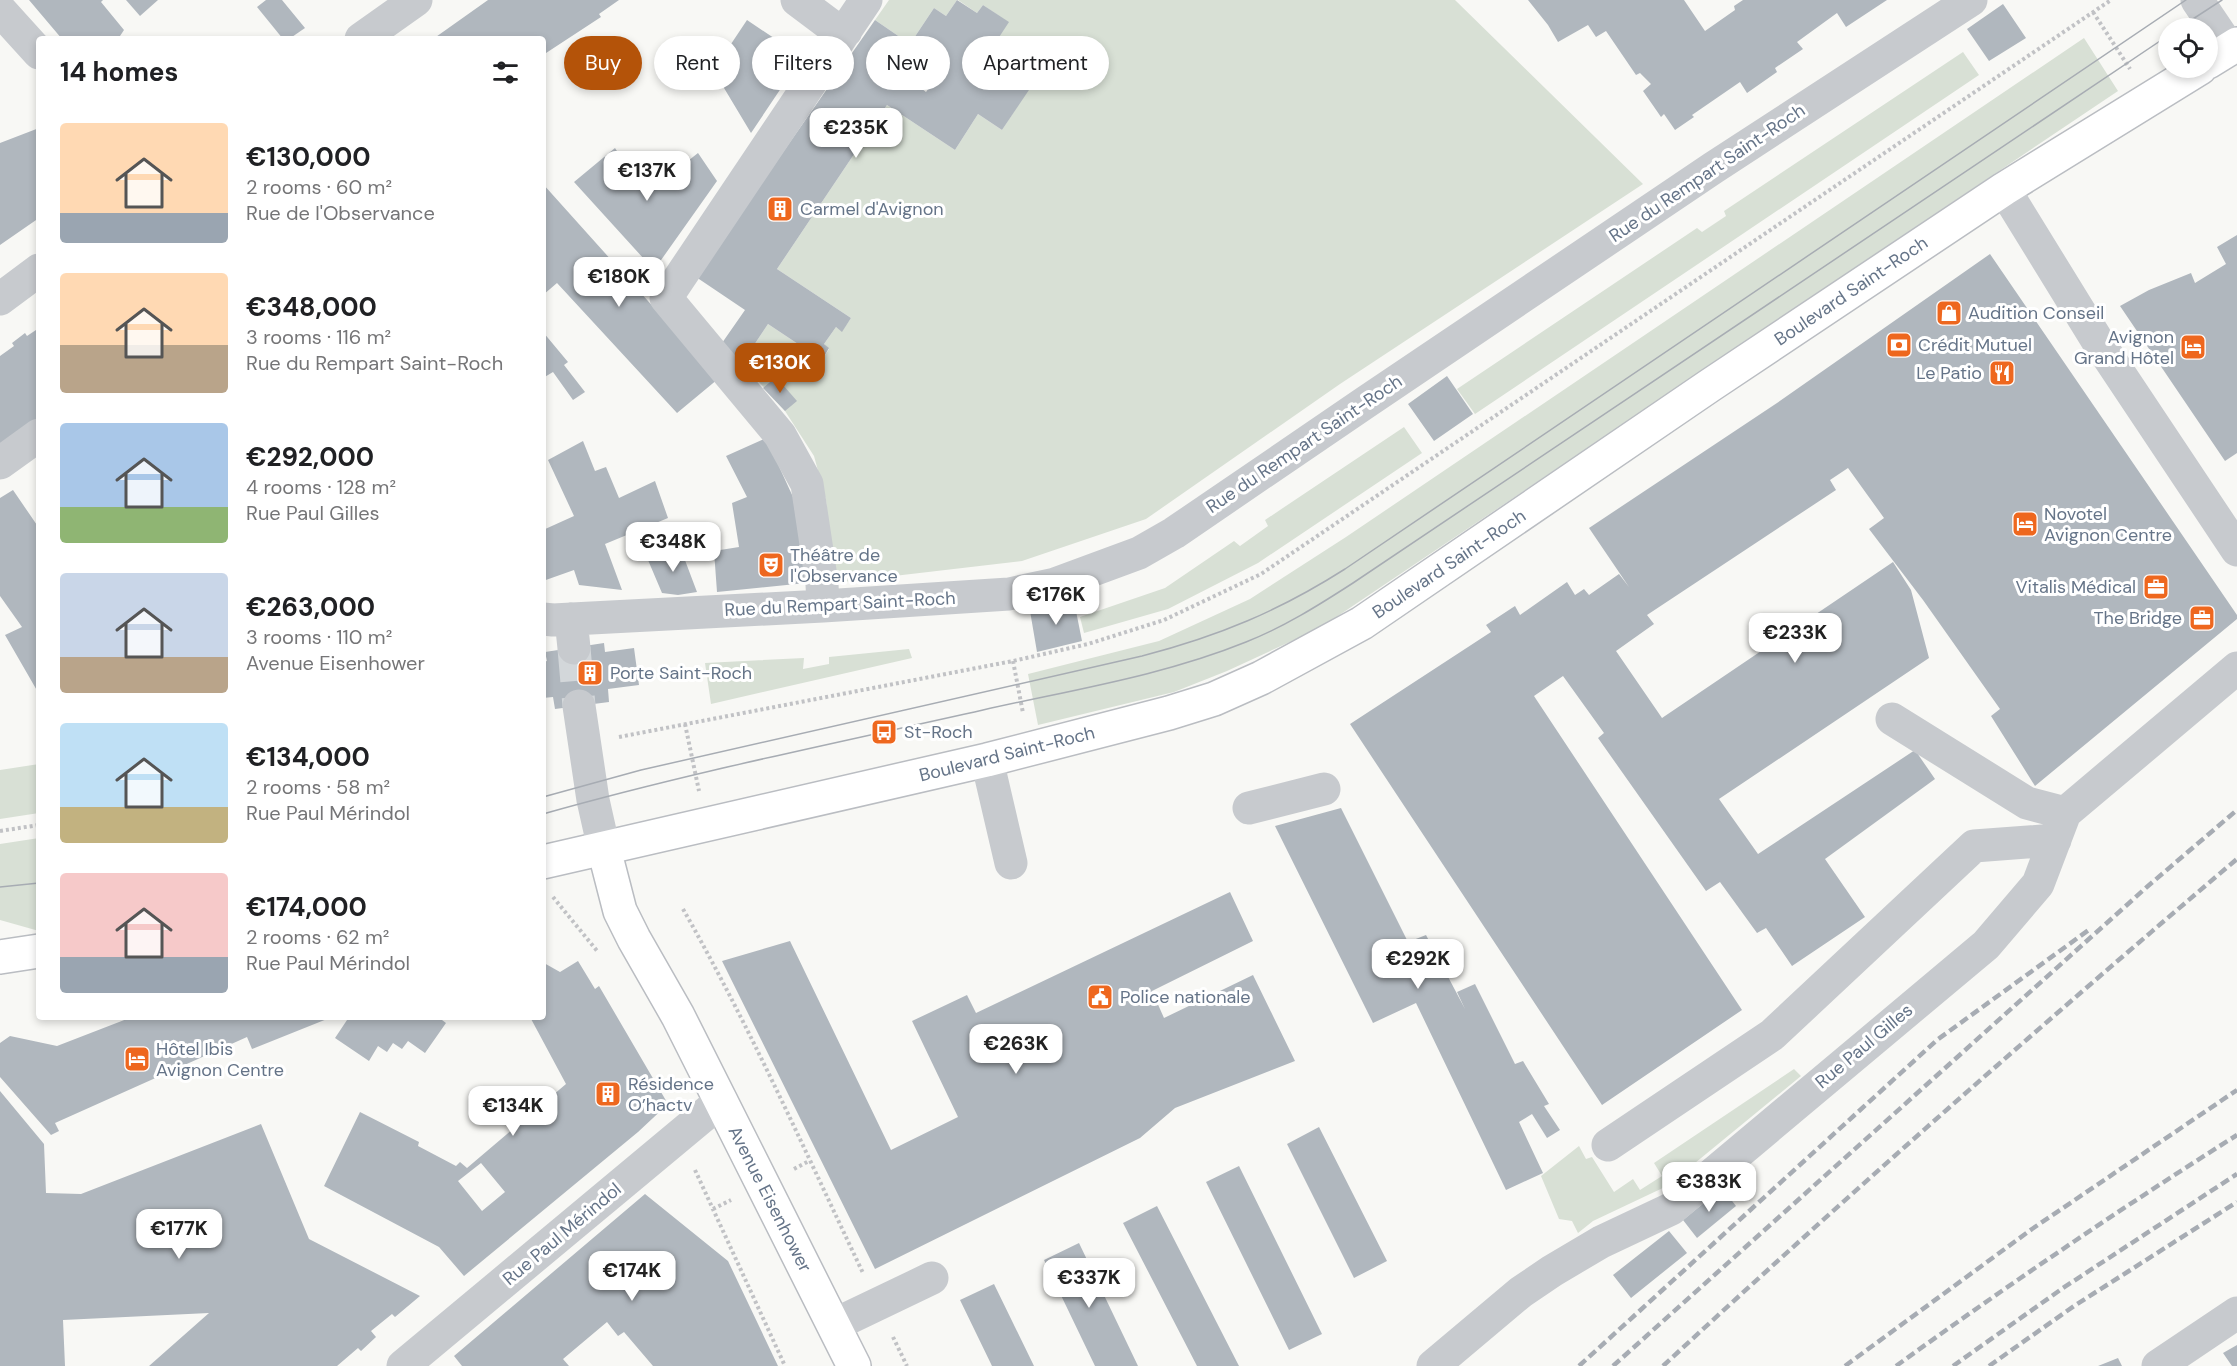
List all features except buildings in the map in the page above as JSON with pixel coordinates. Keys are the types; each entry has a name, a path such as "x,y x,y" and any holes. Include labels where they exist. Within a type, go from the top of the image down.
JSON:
{"main road":[{"name":"Boulevard Saint-Roch","path":"546,861 987,760 1169,713 1214,699 1261,678 1362,623 1709,386 2004,189 2184,78"},
{"name":"Avenue Eisenhower","path":"604,849 620,911 678,1016 854,1366"},
{"path":"0,957 36,951"}],"street":[{"path":"365,36 416,0"},
{"path":"797,0 833,27 846,31"},
{"path":"823,606 822,584 807,484 780,435 666,298 867,0"},
{"name":"Rue du Rempart Saint-Roch","path":"562,629 823,606 1009,594 1055,584 1139,553 1174,533 1694,182 1971,0"},
{"path":"2197,0 2225,52"},
{"path":"0,10 36,50"},
{"path":"2004,189 2137,383 2237,550"},
{"path":"0,299 36,272"},
{"path":"0,464 36,437"},
{"name":"Rue Paul Gilles","path":"1433,1366 1521,1292 1552,1271 1601,1242 1671,1209 1986,945 2038,884 2060,826 2237,668"},
{"path":"579,706 593,800 604,849"},
{"path":"1892,719 2060,826"},
{"path":"987,760 1011,863"},
{"path":"1249,808 1324,789"},
{"path":"1608,1145 1772,1035 1974,846 2060,826"},
{"name":"Rue Paul Mérindol","path":"403,1366 721,1101"},
{"path":"834,1325 932,1278"},
{"path":"2158,1366 2237,1313"}],"path":[{"path":"1013,661 1023,713"},
{"path":"0,831 36,825"},
{"path":"553,897 600,955"},
{"path":"683,909 714,964 755,1046 907,1366"},
{"path":"695,1170 785,1366"}],"shaded area":[{"path":"889,0 957,0 946,16 934,8 915,36 898,36 875,20"},
{"path":"958,0 1455,0 1643,184 1340,384 1146,519 1022,561 834,583 826,500 814,456 785,411 742,363 768,324 822,360 829,349 824,344 836,327 842,331 851,318 777,269 887,105 955,150 978,114 1002,130 1028,90 1109,90 1109,36 999,36 1008,22 983,5 977,13"},
{"path":"2084,38 2118,91 1320,628 1227,671 1174,692 1038,725 1028,674 1159,641 1250,599 1346,537"},
{"path":"1963,52 1979,75 1475,414 1457,389 1697,228 1702,232 1726,216 1724,211"},
{"path":"1404,427 1422,453 1258,563 1168,609 1084,633 1080,617 1165,588 1234,541 1240,546 1268,526 1265,520"},
{"path":"909,649 912,658 711,704 705,663 804,658 803,669 829,664 829,657"},
{"path":"36,764 36,813 0,819 0,770"},
{"path":"36,838 36,930 0,920 0,844"},
{"path":"1794,1069 1801,1076 1667,1186 1593,1221 1578,1233 1572,1221 1559,1219 1541,1176 1579,1146 1586,1159 1592,1157 1614,1192 1633,1179 1640,1190 1662,1176 1654,1163"}],"tunnel":[{"path":"574,648 579,706"}],"tram line":[{"path":"546,796 641,770 1142,656 1223,631 1272,610 1345,569 2186,0"},
{"path":"2194,18 2222,0"},
{"path":"546,813 707,772 1149,673 1214,654 1274,630 1353,583 2158,42"},
{"path":"0,887 36,883"}],"railway":[{"path":"1613,1366 2148,886 2237,810"},
{"path":"1663,1366 1947,1110 2237,859"},
{"path":"1579,1366 1937,1040 2090,929"},
{"path":"1845,1366 2032,1229 2237,1090"},
{"path":"1896,1366 2065,1248 2237,1135"},
{"path":"1953,1366 2063,1288 2237,1174"},
{"path":"1989,1366 2074,1306 2237,1202"}],"place":[{"name":"Carmel d'Avignon","path":"780,209"},
{"name":"Audition Conseil","path":"1949,313"},
{"name":"Crédit Mutuel","path":"1899,345"},
{"name":"Avignon Grand Hôtel","path":"2193,347"},
{"name":"Le Patio","path":"2002,373"},
{"name":"Novotel Avignon Centre","path":"2025,524"},
{"name":"Théâtre de l'Observance","path":"771,565"},
{"name":"Vitalis Médical","path":"2156,587"},
{"name":"The Bridge","path":"2202,618"},
{"name":"Porte Saint-Roch","path":"590,673"},
{"name":"St-Roch","path":"884,732"},
{"name":"Police nationale","path":"1100,997"},
{"name":"Hôtel Ibis Avignon Centre","path":"137,1059"},
{"name":"Résidence O’hactv","path":"608,1094"}]}
